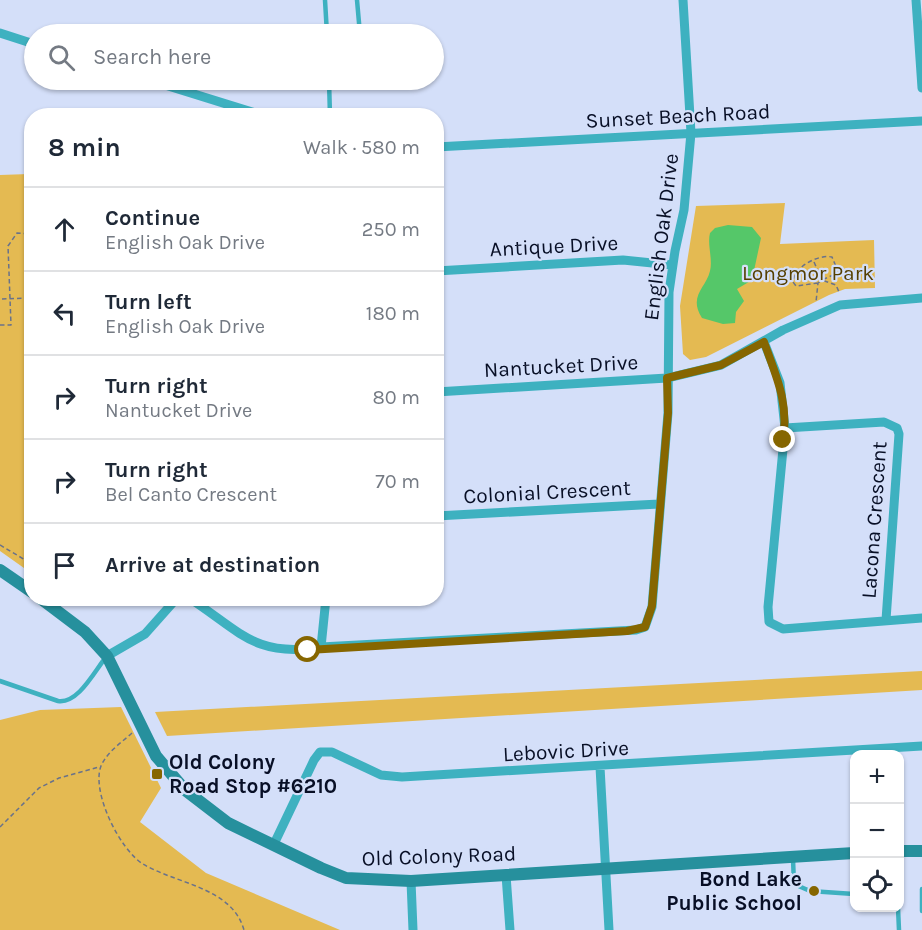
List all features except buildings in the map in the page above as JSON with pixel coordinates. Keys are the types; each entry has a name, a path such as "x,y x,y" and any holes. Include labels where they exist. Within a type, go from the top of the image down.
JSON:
{"street":[{"name":"English Oak Drive","path":"200,606 249,640 271,649 296,652 321,647 627,631 645,627 651,616 668,413 668,314 672,265 684,210 691,133 683,0"},
{"path":"916,0 922,88"},
{"path":"0,33 24,41"},
{"path":"181,90 239,108"},
{"name":"Sunset Beach Road","path":"444,147 922,121"},
{"name":"Antique Drive","path":"444,271 623,260 672,265"},
{"name":"Nantucket Drive","path":"444,392 667,378 721,365 814,315 840,305 922,298"},
{"path":"764,342 780,383 785,428 768,607 769,622 783,629 922,618"},
{"name":"Lacona Crescent","path":"785,428 884,422 897,428 899,434 886,620"},
{"name":"Colonial Crescent","path":"444,516 659,504"},
{"path":"0,570 24,586"},
{"name":"Old Colony Road","path":"51,606 85,632 107,656 156,756 185,790 228,823 346,878 411,881 850,853"},
{"path":"107,656 146,634 170,606"},
{"path":"321,647 325,606"},
{"name":"Lebovic Drive","path":"274,843 320,752 332,752 381,775 402,777 600,767 922,746"},
{"path":"600,767 609,930"},
{"path":"904,851 922,851"},
{"path":"506,875 510,930"},
{"path":"411,881 413,930"}],"lane":[{"path":"325,0 326,24"},
{"path":"357,0 359,24"},
{"path":"329,90 330,108"},
{"path":"0,681 58,701 68,701 75,696 107,656"},
{"path":"793,856 794,884 810,891 850,894"},
{"path":"922,890 922,911"},
{"path":"898,912 899,930"}],"path":[{"path":"0,325 11,325 12,299 8,246 16,233 24,234"},
{"path":"828,256 836,263 835,273 818,283 805,286 796,285 793,282 797,268 813,261 828,256"},
{"path":"813,261 822,280 836,285 838,292"},
{"path":"816,302 818,283"},
{"path":"2,298 24,298"},
{"path":"0,544 24,559"},
{"path":"140,726 107,754 101,766 99,777 101,797 110,820 131,852 142,863 198,887 229,905 242,921 244,930"},
{"path":"0,827 39,788 59,778 101,766"}],"green space":[{"path":"24,174 24,568 0,551 0,175"},
{"name":"Longmor Park","path":"785,203 780,244 874,240 875,288 845,289 829,295 706,357 690,360 683,354 680,306 696,206"},
{"path":"922,671 922,690 167,736 155,712"},
{"path":"121,707 161,788 140,822 206,873 340,930 0,930 0,720 40,710"}],"shaded area":[{"path":"728,225 752,227 761,238 752,280 737,289 744,301 736,312 735,323 723,324 702,318 698,310 697,298 710,271 710,233 715,228"}],"place":[{"name":"Old Colony Road Stop #6210","path":"157,774"},
{"name":"Bond Lake Public School","path":"814,891"}],"route":[{"path":"308,650 321,647 627,631 645,627 651,616 652,606 668,413 667,378 697,373 721,365 764,342 780,383 785,428 783,440"}]}
